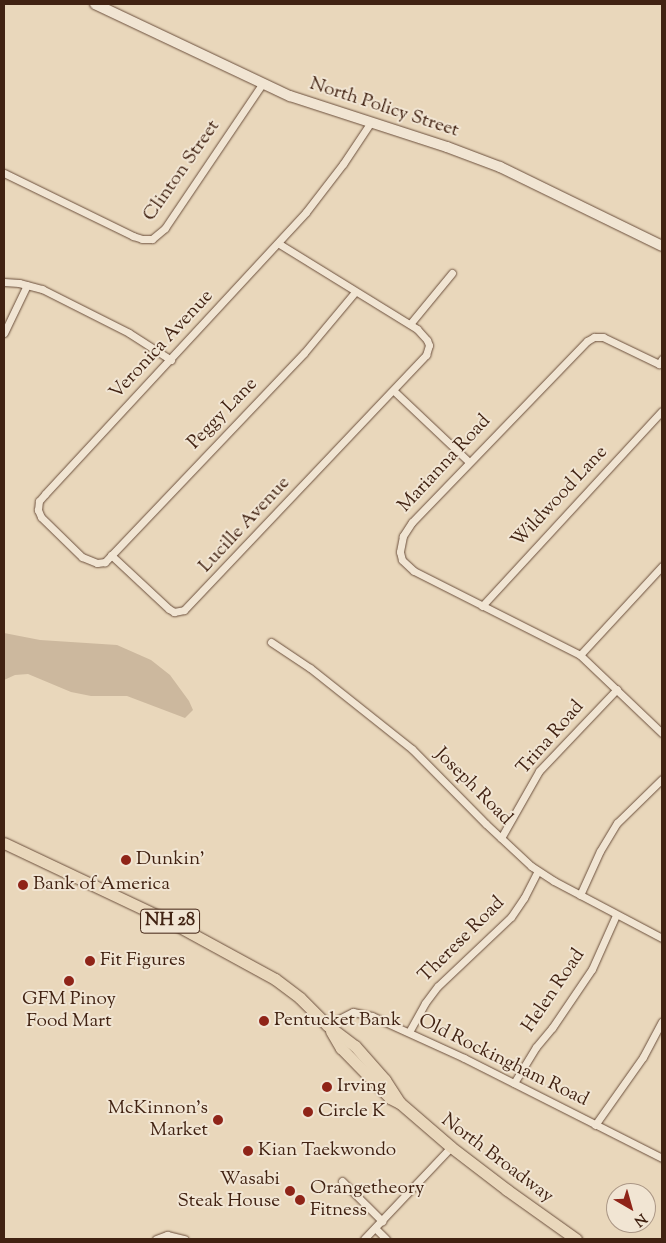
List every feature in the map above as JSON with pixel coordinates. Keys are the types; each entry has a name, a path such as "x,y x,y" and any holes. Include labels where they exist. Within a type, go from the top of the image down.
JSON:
{"main road":[{"name":"North Broadway","path":"6,847 165,919 248,962 288,987 327,1025 355,1046 385,1080 400,1103 451,1148 576,1239"}],"street":[{"name":"North Policy Street","path":"94,4 262,84 302,100 508,170 662,246"},
{"name":"Clinton Street","path":"4,173 133,236 142,240 152,239 164,228 262,84"},
{"name":"Veronica Avenue","path":"112,555 105,562 97,564 82,557 41,517 38,510 39,501 171,360 319,197 370,122"},
{"name":"Lucille Avenue","path":"112,555 169,609 174,612 184,610 394,391 421,361 428,350 427,340 410,324 278,243"},
{"path":"410,324 452,274"},
{"path":"4,282 42,289 129,332 171,360"},
{"path":"4,333 27,285"},
{"name":"Peggy Lane","path":"112,555 304,353 355,292"},
{"name":"Marianna Road","path":"661,363 611,339 594,337 587,341 469,462 407,529 400,544 400,552 402,560 414,571 580,655 662,733"},
{"path":"394,391 469,462"},
{"name":"Wildwood Lane","path":"482,606 662,411"},
{"path":"580,655 662,566"},
{"name":"Joseph Road","path":"271,642 310,668 412,749 501,838 538,871 616,915 662,938"},
{"name":"Trina Road","path":"501,838 539,771 617,690"},
{"path":"580,895 600,851 617,823 662,779"},
{"name":"Therese Road","path":"409,1032 425,1003 442,981 511,917 524,898 538,871"},
{"name":"Helen Road","path":"514,1084 536,1047 555,1024 592,969 616,915"},
{"name":"Old Rockingham Road","path":"327,1025 344,1014 358,1012 409,1032 662,1158"},
{"path":"595,1125 643,1057 662,1022"},
{"path":"364,1239 451,1148"},
{"path":"342,1181 382,1221"},
{"path":"375,1228 386,1239"},
{"path":"156,1239 167,1235 185,1239"}],"shaded area":[{"path":"4,633 40,640 117,645 151,660 170,675 189,701 193,710 185,718 127,696 91,696 71,692 28,674 15,675 4,680"}],"place":[{"name":"Dunkin'","path":"126,860"},
{"name":"Bank of America","path":"23,885"},
{"name":"Fit Figures","path":"90,961"},
{"name":"GFM Pinoy Food Mart","path":"69,981"},
{"name":"Pentucket Bank","path":"264,1021"},
{"name":"Irving","path":"327,1087"},
{"name":"Circle K","path":"308,1112"},
{"name":"McKinnon's Market","path":"218,1120"},
{"name":"Kian Taekwondo","path":"248,1151"},
{"name":"Wasabi Steak House","path":"290,1191"},
{"name":"Orangetheory Fitness","path":"300,1200"}]}
